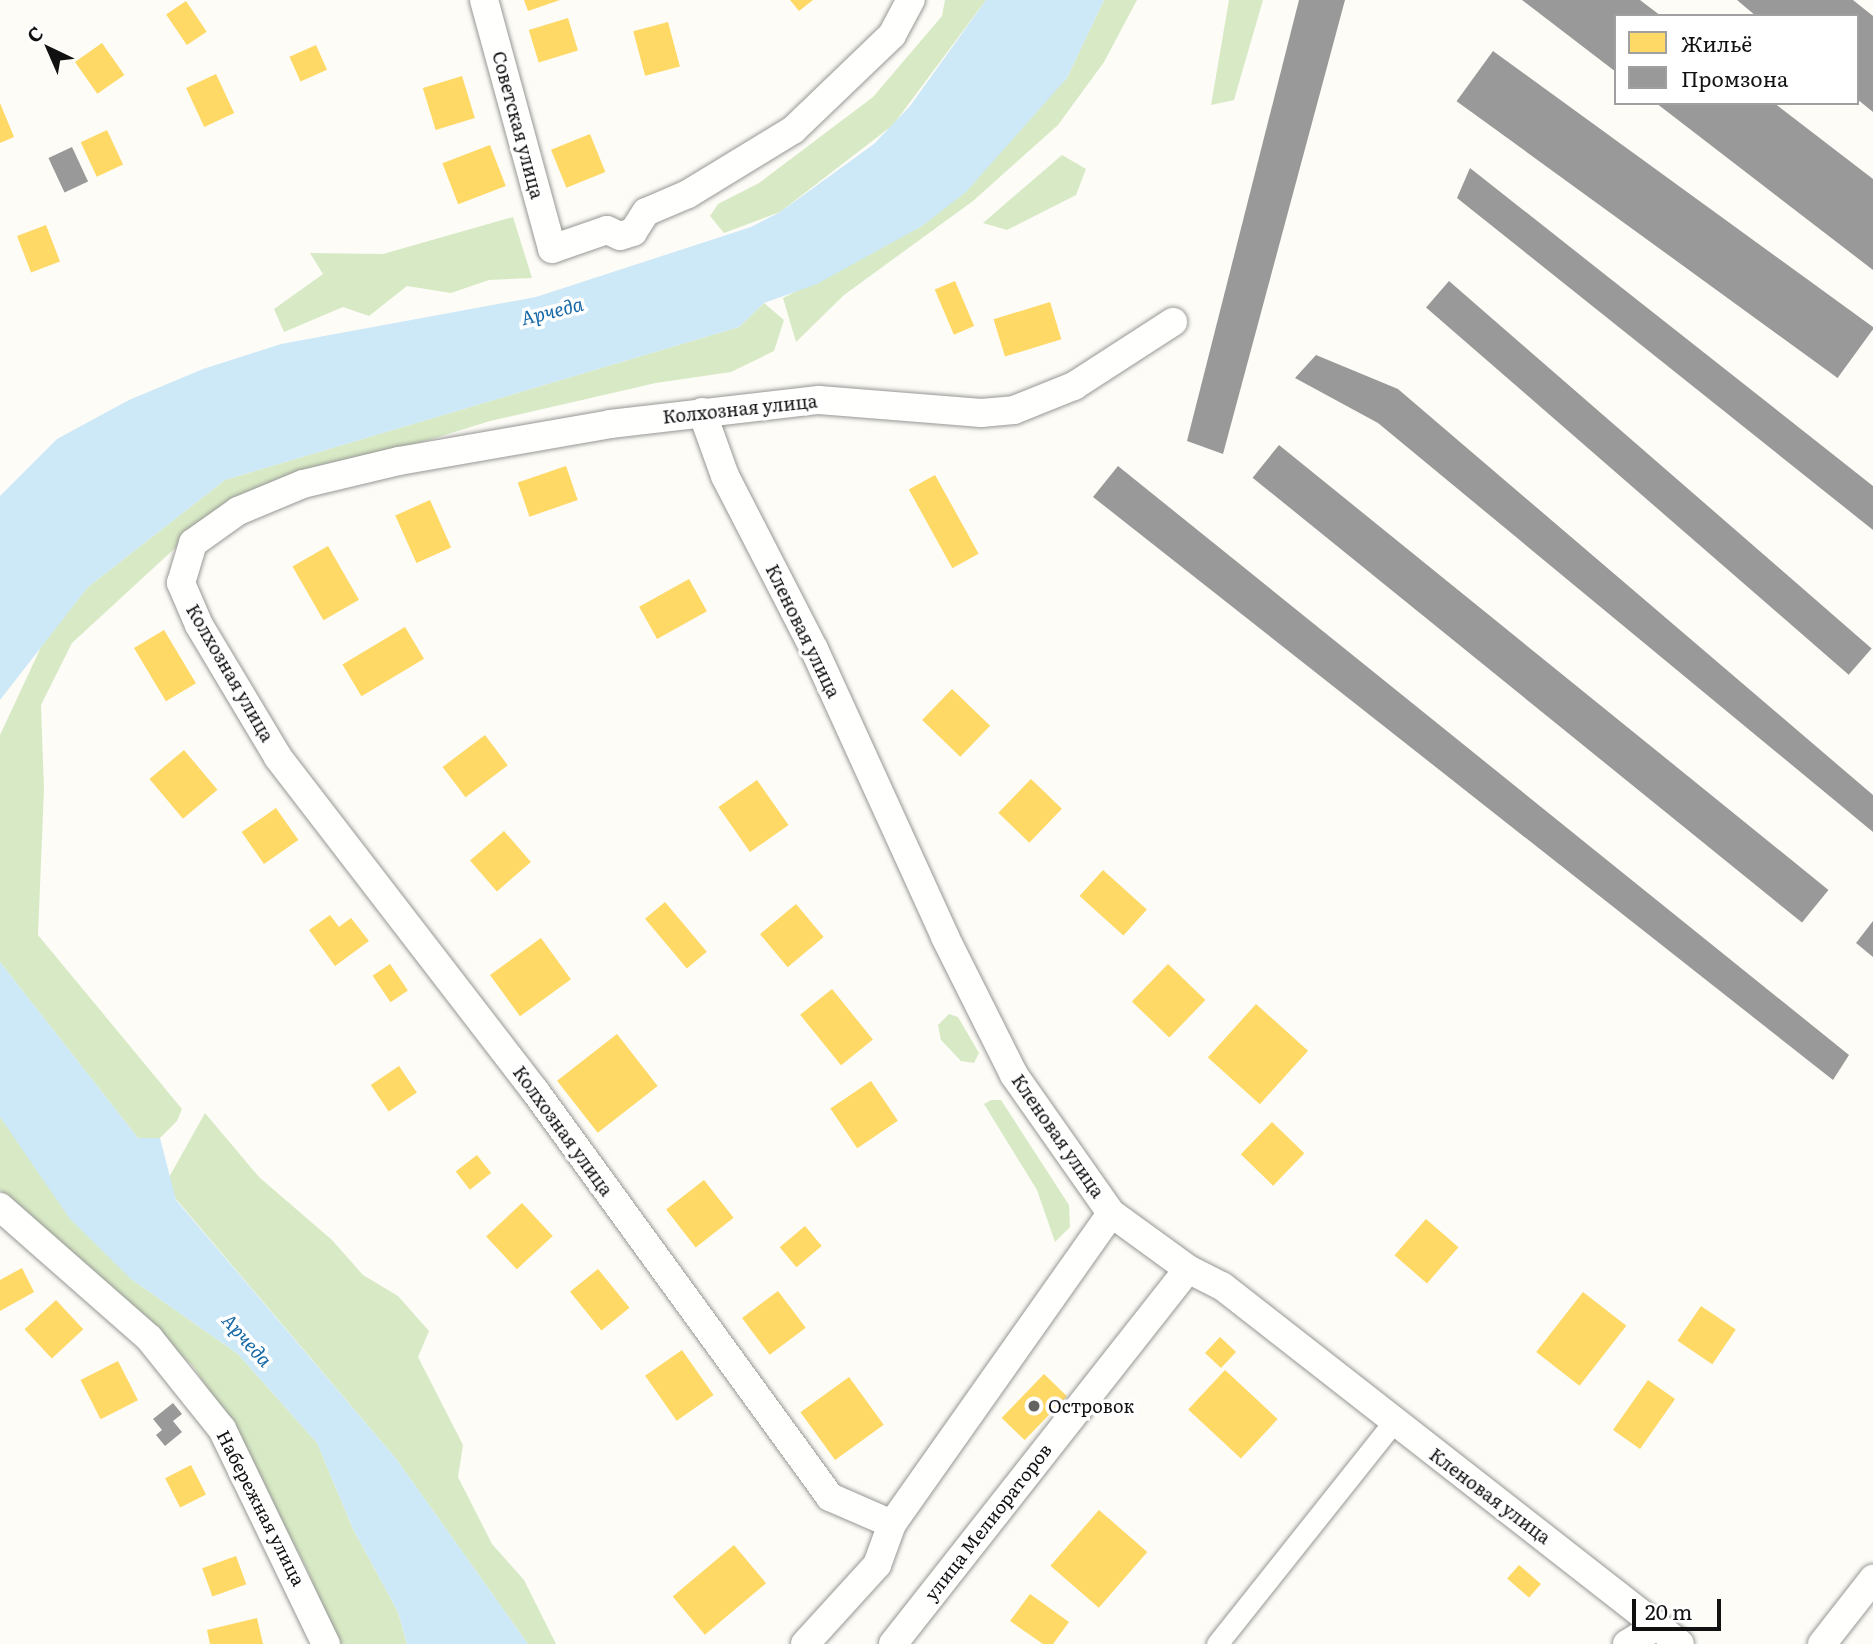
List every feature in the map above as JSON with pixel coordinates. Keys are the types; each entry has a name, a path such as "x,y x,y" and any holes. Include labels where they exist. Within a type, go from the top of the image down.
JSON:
{"street":[{"name":"Советская улица","path":"484,0 552,249 607,230 620,236 633,232 646,212 688,194 793,130 892,35 911,0"},
{"name":"Колхозная улица","path":"892,1524 830,1497 535,1091 278,757 199,625 181,583 193,543 238,511 303,484 398,461 702,412 819,400 981,413 1014,410 1074,386 1172,322"},
{"name":"Кленовая улица","path":"702,412 725,476 814,649 945,937 1014,1075 1111,1213 1188,1269 1222,1286 1393,1423 1680,1644"},
{"name":"Набережная улица","path":"0,1207 149,1338 222,1429 326,1644"},
{"path":"805,1644 877,1564 892,1524 1111,1213"},
{"name":"улица Мелиораторов","path":"893,1644 1188,1269"},
{"path":"1217,1644 1393,1423"},
{"path":"1822,1644 1873,1579"},
{"path":"1627,1644 1657,1626"}],"green space":[{"path":"945,0 986,0 893,125 780,212 724,233 710,216 718,204 759,183 873,97 942,16"},
{"path":"1104,0 1137,0 1104,62 1058,125 973,201 844,295 796,342 783,298 922,226 1067,78"},
{"path":"1229,0 1263,0 1234,100 1211,105"},
{"path":"1062,155 1086,169 1076,195 1007,230 983,223"},
{"path":"513,217 532,278 489,280 451,293 407,286 369,316 343,307 284,332 274,309 323,274 310,253 383,254"},
{"path":"764,303 784,320 774,351 731,372 656,383 490,421 223,504 72,643 41,705 44,789 38,935 182,1109 177,1121 160,1138 138,1138 0,962 0,735 42,645 88,587 225,480 739,327"},
{"path":"949,1014 958,1017 979,1053 974,1063 961,1061 941,1040 938,1025"},
{"path":"991,1100 1001,1100 1069,1205 1070,1227 1055,1242 1037,1190 984,1104"},
{"path":"205,1113 259,1177 332,1240 363,1275 398,1296 429,1331 418,1357 463,1445 458,1477 492,1544 524,1580 556,1644 528,1644 397,1460 176,1199 168,1179"},
{"path":"0,1117 131,1279 238,1354 317,1443 353,1529 398,1612 407,1644 337,1644 308,1571 247,1454 194,1367 0,1190"}],"water":[{"name":"Арчеда","path":"986,0 1104,0 1067,78 966,192 922,226 817,284 764,303 739,327 225,480 88,587 0,700 0,496 57,439 129,400 203,369 281,344 536,297 751,227 780,212 874,144 910,106"},
{"name":"Арчеда","path":"0,962 138,1138 160,1138 176,1200 397,1460 528,1644 407,1644 398,1612 353,1529 317,1443 238,1354 131,1279 70,1219 0,1117"}],"building: Жильё":[{"path":"524,0 560,0 528,11"},
{"path":"790,0 813,0 799,11"},
{"path":"186,1 207,32 187,45 166,14"},
{"path":"568,18 578,51 539,63 529,30"},
{"path":"668,22 680,66 645,76 633,31"},
{"path":"102,43 124,75 97,94 75,62"},
{"path":"316,45 327,70 300,81 290,57"},
{"path":"216,74 234,113 204,127 186,88"},
{"path":"462,76 475,118 436,130 423,88"},
{"path":"0,103 14,137 0,143"},
{"path":"107,130 123,164 97,177 81,142"},
{"path":"590,134 605,172 566,188 551,150"},
{"path":"490,145 506,186 458,204 442,163"},
{"path":"46,225 60,261 31,273 17,236"},
{"path":"955,281 974,326 954,335 935,290"},
{"path":"1050,302 1061,339 1005,357 994,319"},
{"path":"566,466 578,500 529,517 518,483"},
{"path":"935,475 979,554 952,568 909,490"},
{"path":"430,500 451,548 416,563 395,515"},
{"path":"328,546 359,600 323,620 292,566"},
{"path":"689,579 707,611 657,639 639,607"},
{"path":"405,627 424,659 361,696 342,665"},
{"path":"164,630 196,683 166,701 134,648"},
{"path":"952,689 990,726 960,757 922,720"},
{"path":"485,735 508,765 466,797 443,767"},
{"path":"184,750 217,790 183,819 150,779"},
{"path":"1031,779 1062,809 1029,843 998,813"},
{"path":"757,780 789,825 750,852 718,807"},
{"path":"276,808 298,840 264,864 242,832"},
{"path":"504,831 531,862 497,891 470,861"},
{"path":"1103,870 1147,909 1123,935 1080,896"},
{"path":"665,902 707,952 687,969 645,919"},
{"path":"796,904 824,937 788,967 760,934"},
{"path":"330,915 339,927 351,918 369,941 335,966 309,930"},
{"path":"541,938 571,979 520,1016 490,975"},
{"path":"390,964 408,991 390,1002 373,976"},
{"path":"1168,964 1205,1000 1169,1038 1132,1001"},
{"path":"832,989 873,1040 841,1065 800,1015"},
{"path":"1256,1004 1308,1051 1260,1104 1208,1058"},
{"path":"617,1034 658,1086 598,1133 557,1081"},
{"path":"399,1066 417,1093 389,1112 371,1085"},
{"path":"871,1081 898,1121 857,1148 830,1108"},
{"path":"1272,1122 1304,1153 1273,1186 1241,1154"},
{"path":"477,1155 491,1173 470,1190 456,1172"},
{"path":"704,1180 734,1218 696,1247 666,1210"},
{"path":"522,1203 553,1236 517,1269 486,1236"},
{"path":"1426,1219 1458,1247 1427,1283 1395,1255"},
{"path":"805,1226 822,1246 796,1267 780,1247"},
{"path":"22,1268 34,1292 0,1311 0,1280"},
{"path":"598,1269 629,1308 601,1331 570,1292"},
{"path":"778,1291 806,1328 770,1355 742,1318"},
{"path":"1583,1292 1626,1326 1580,1386 1536,1352"},
{"path":"56,1300 83,1329 52,1359 25,1329"},
{"path":"1701,1306 1736,1329 1712,1364 1678,1341"},
{"path":"1220,1337 1236,1352 1221,1368 1205,1353"},
{"path":"682,1350 714,1395 677,1421 645,1376"},
{"path":"118,1361 138,1400 101,1419 81,1380"},
{"path":"1225,1370 1278,1419 1241,1459 1188,1409"},
{"name":"Островок","path":"1044,1374 1067,1396 1025,1440 1002,1418"},
{"path":"849,1377 884,1425 835,1460 800,1412"},
{"path":"1648,1380 1675,1399 1640,1449 1613,1430"},
{"path":"191,1465 206,1494 180,1508 165,1478"},
{"path":"1099,1510 1147,1552 1099,1608 1050,1566"},
{"path":"734,1545 766,1583 705,1635 673,1596"},
{"path":"236,1556 246,1584 212,1597 202,1568"},
{"path":"1519,1565 1541,1584 1529,1598 1507,1579"},
{"path":"1030,1594 1069,1622 1053,1644 1043,1644 1010,1621"},
{"path":"257,1618 263,1644 210,1644 207,1630"}],"building: Промзона":[{"path":"1299,0 1345,0 1223,454 1187,441"},
{"path":"1522,0 1640,0 1658,14 1614,14 1614,70"},
{"path":"1737,0 1853,0 1873,16 1873,112 1859,101 1859,14 1754,14"},
{"path":"1493,51 1873,327 1838,378 1457,101"},
{"path":"1659,105 1777,105 1873,179 1873,270"},
{"path":"72,147 88,181 64,192 48,158"},
{"path":"1470,168 1873,486 1873,530 1457,198"},
{"path":"1449,281 1872,648 1849,675 1426,307"},
{"path":"1316,355 1398,389 1873,795 1873,832 1378,423 1295,378"},
{"path":"1279,445 1828,890 1802,923 1253,478"},
{"path":"1118,466 1849,1055 1833,1080 1093,497"},
{"path":"1873,921 1873,957 1856,943"},
{"path":"173,1403 182,1414 173,1421 182,1432 165,1446 156,1435 162,1430 153,1419"}],"place":[{"name":"Островок","path":"1034,1406"}]}
